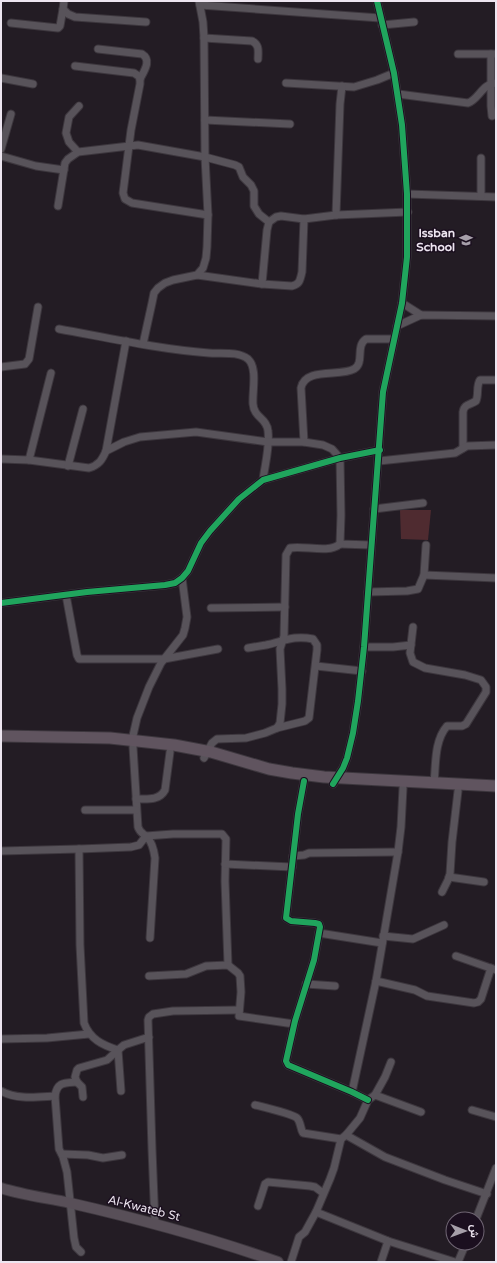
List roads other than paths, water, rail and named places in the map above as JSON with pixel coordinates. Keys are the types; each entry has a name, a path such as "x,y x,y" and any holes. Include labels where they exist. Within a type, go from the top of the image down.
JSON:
{"main road":[{"path":"1,736 110,738 170,752 205,754 269,769 335,780 403,788 496,794"},
{"path":"1,743 174,745 288,779 304,781 335,780 496,786"}],"street":[{"path":"11,23 58,28 60,26 64,1"},
{"path":"335,780 343,768 347,758 353,733 362,671 371,545 380,450 383,392 402,303 407,257 408,212 405,159 398,94 377,1"},
{"path":"198,275 203,268 206,258 208,215 205,157 206,120 204,38 199,3 381,21 414,22"},
{"path":"63,9 68,14 75,17 146,22"},
{"path":"204,38 252,41 258,46 258,59"},
{"path":"98,49 142,54 146,56 147,60 147,66 140,79 128,147 123,193 125,199 132,203 208,215"},
{"path":"458,54 493,54 492,116"},
{"path":"75,66 134,73 140,77 140,79"},
{"path":"286,83 354,87 364,85 394,73"},
{"path":"1,78 34,84"},
{"path":"398,94 468,103 473,100 475,96 493,84"},
{"path":"336,215 340,99 342,86"},
{"path":"78,152 69,142 66,133 69,117 79,106"},
{"path":"1,149 11,114"},
{"path":"206,120 290,124"},
{"path":"58,206 65,164 68,159 78,152 138,145 205,157 230,163 239,167 243,177 251,185 254,191 254,206 259,214 269,222"},
{"path":"1,156 36,166 64,170"},
{"path":"481,158 481,196"},
{"path":"407,194 496,197"},
{"path":"262,284 267,230 269,222 276,218 281,216 304,219 336,215 408,212"},
{"path":"143,344 154,293 165,283 198,275 262,284 297,285 300,281 303,255 304,219"},
{"path":"402,303 421,315"},
{"path":"1,367 25,364 29,359 38,307"},
{"path":"397,326 421,315 496,316"},
{"path":"58,329 187,351 235,354 248,360 251,363 253,370 254,380 252,395 254,411 258,417 265,421 268,430 263,480"},
{"path":"304,442 301,388 305,380 311,376 343,372 355,368 359,363 361,344 366,339 394,339"},
{"path":"1,459 29,460 89,468 95,466 102,460 106,452 126,341"},
{"path":"29,460 50,373"},
{"path":"463,448 462,412 464,407 477,399 478,383 480,380 496,380"},
{"path":"68,466 83,409"},
{"path":"106,452 124,442 140,437 196,432 268,442 304,442 326,446 332,449 340,458 340,544"},
{"path":"379,461 455,452 467,446 496,445"},
{"path":"1,603 175,583 188,571 201,543 210,531 239,499 263,480 340,458 380,450"},
{"path":"374,509 423,503"},
{"path":"277,728 280,723 282,704 279,655 283,640 286,555 288,551 290,548 295,547 322,549 336,547 340,544 371,545"},
{"path":"368,592 407,592 416,590 420,587 424,575 426,545"},
{"path":"424,575 496,578"},
{"path":"150,938 155,858 152,847 146,836 138,827 133,744 137,718 148,687 164,659 183,636 187,617 182,578"},
{"path":"66,595 76,655 79,659 164,659 218,649"},
{"path":"211,608 285,607"},
{"path":"413,627 411,645 411,657 413,662 425,668 481,680 486,687 486,692 466,724 462,726 447,726 441,735 438,747 434,783"},
{"path":"205,754 212,743 217,739 246,738 305,721 309,718 316,666 317,645 313,640 307,638 289,638 266,645 248,648"},
{"path":"364,647 393,647 411,645"},
{"path":"316,666 362,671"},
{"path":"136,799 156,798 162,795 170,752"},
{"path":"304,781 298,814 286,918 291,922 316,923 319,924 320,927 314,960 294,1024 286,1063 368,1100"},
{"path":"352,1092 376,982 398,852 403,788"},
{"path":"442,892 449,877 451,866 452,842 458,791"},
{"path":"85,810 136,810"},
{"path":"146,836 173,834 222,834 226,839 225,881 228,965"},
{"path":"1,851 137,846 146,836"},
{"path":"79,849 80,945 84,1024 89,1034 98,1042 118,1050"},
{"path":"293,856 304,856 309,853 398,852"},
{"path":"225,864 292,867"},
{"path":"449,877 484,882"},
{"path":"319,934 382,940 411,940 444,925"},
{"path":"376,982 415,990 427,996 474,1003 478,1002 481,1000 493,969 456,956"},
{"path":"149,976 186,974 206,966 228,965 238,972 240,976 241,992 238,1015 240,1017 294,1024"},
{"path":"306,984 335,986"},
{"path":"155,1224 148,1020 153,1014 173,1011 239,1010"},
{"path":"1,1039 47,1038 89,1034"},
{"path":"83,1097 82,1087 77,1082 76,1074 79,1068 107,1060 124,1045 149,1037"},
{"path":"118,1050 121,1091"},
{"path":"291,1262 299,1237 305,1232 316,1212 334,1168 343,1137 360,1118 368,1100 374,1095 385,1077 391,1062"},
{"path":"77,1082 63,1083 58,1086 55,1096 59,1149 67,1172 74,1238 76,1246 81,1252"},
{"path":"1,1091 18,1097 55,1096"},
{"path":"374,1095 421,1112"},
{"path":"254,1105 296,1117 300,1123 303,1133 343,1137 385,1157 487,1194"},
{"path":"472,1110 496,1117"},
{"path":"62,1154 88,1155 103,1158 122,1154"},
{"path":"480,1211 496,1168"},
{"path":"258,1206 265,1184 268,1182 315,1187 323,1193"},
{"name":"Al-Kwateb St","path":"1,1188 155,1224 221,1243 278,1262"},
{"path":"316,1212 388,1241 457,1262 462,1251"},
{"path":"381,1262 388,1241"}],"place":[{"name":"Issban School","path":"466,240"}]}
